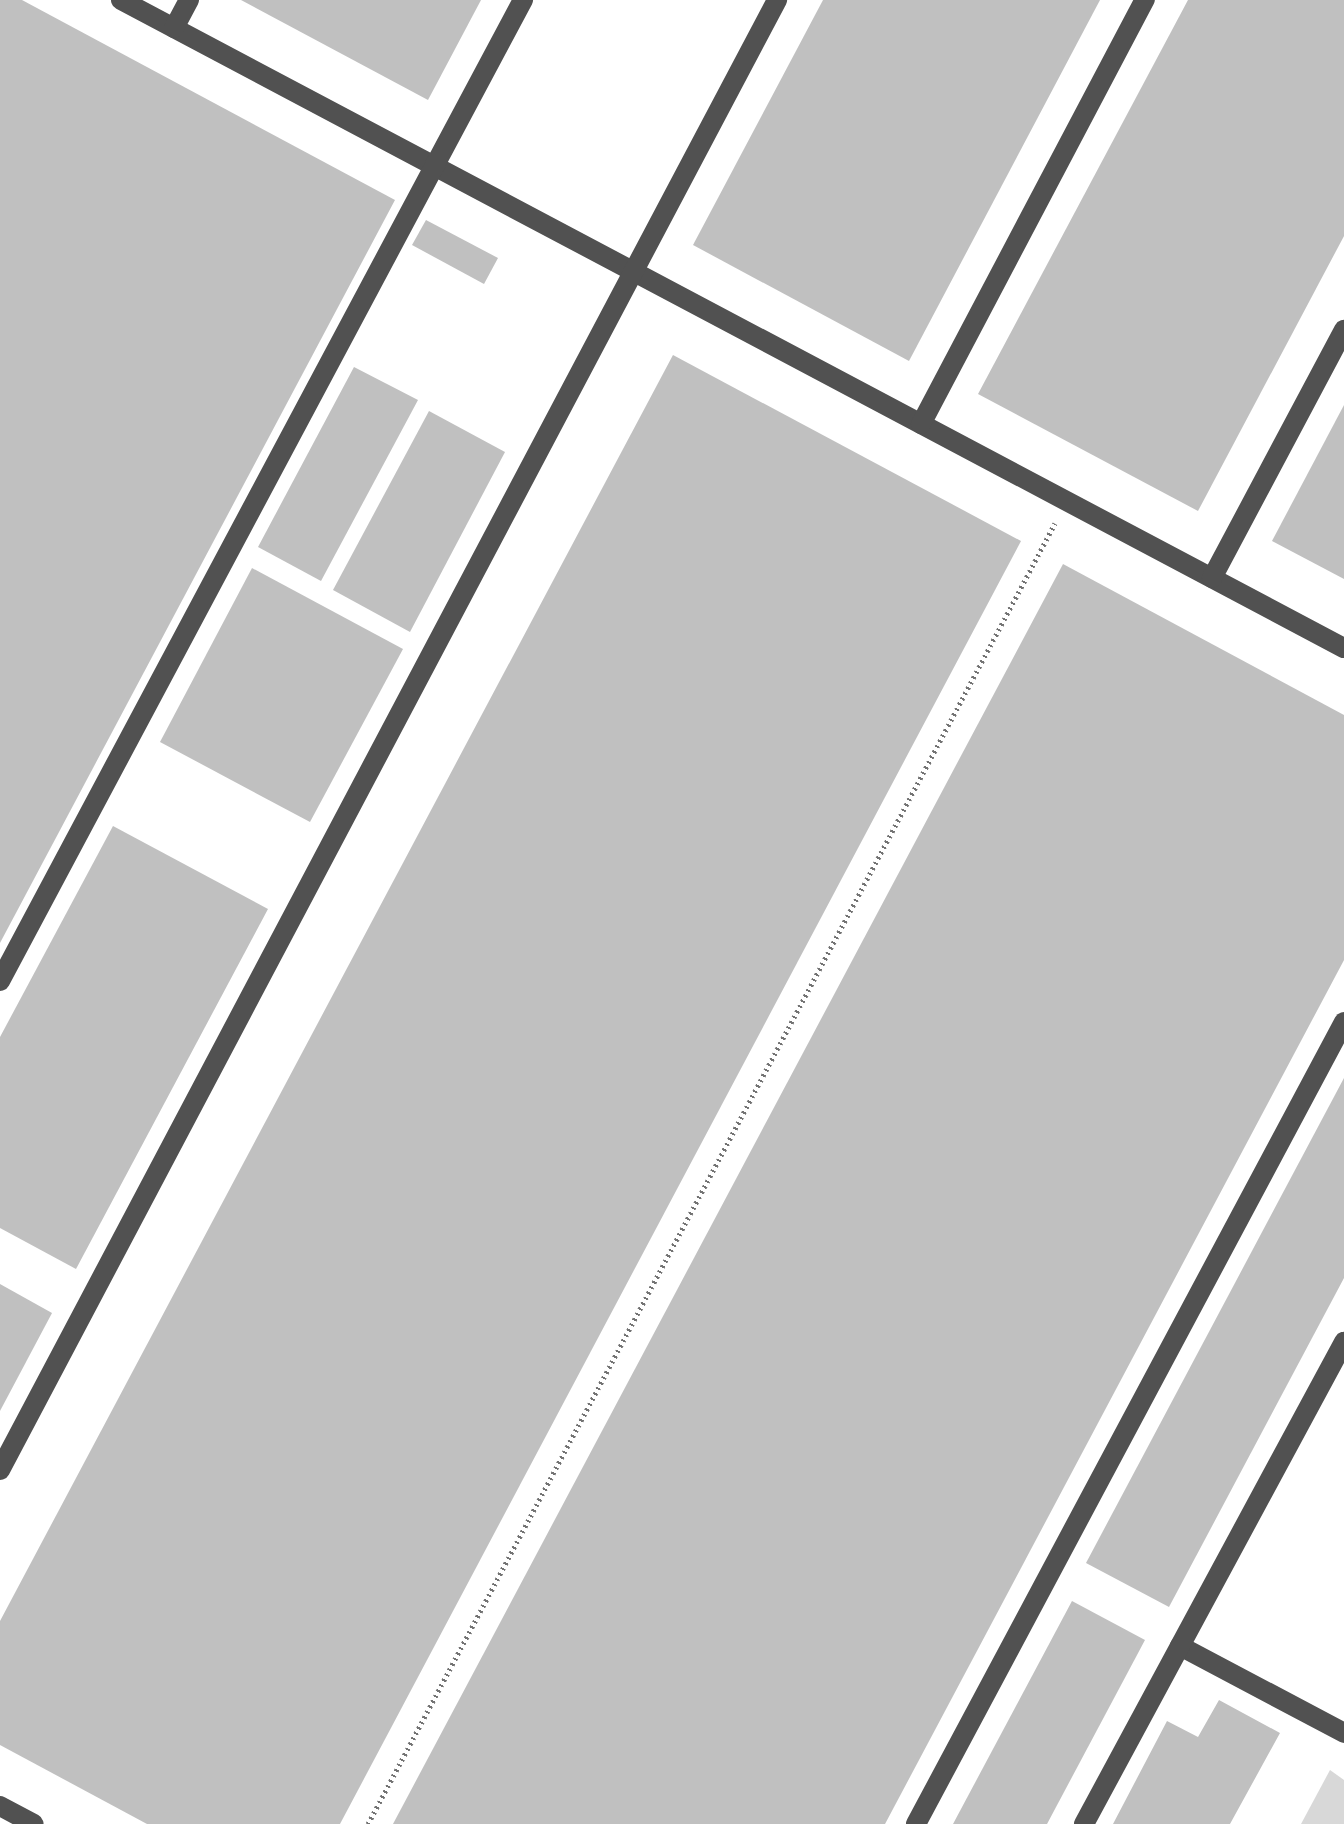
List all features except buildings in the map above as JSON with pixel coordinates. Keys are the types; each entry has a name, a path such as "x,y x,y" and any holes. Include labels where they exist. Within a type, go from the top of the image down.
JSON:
{"lane":[{"path":"121,0 1344,648"},
{"path":"174,28 189,0"},
{"path":"0,981 523,0"},
{"path":"0,1470 777,0"},
{"path":"921,424 1145,0"},
{"path":"1212,578 1344,330"},
{"path":"916,1824 1344,1022"},
{"path":"1084,1824 1344,1342"},
{"path":"1180,1646 1344,1733"},
{"path":"0,1806 34,1824"}],"path":[{"path":"368,1824 1067,501"}],"shaded area":[{"path":"1330,1770 1344,1780 1344,1824 1301,1824"}]}
